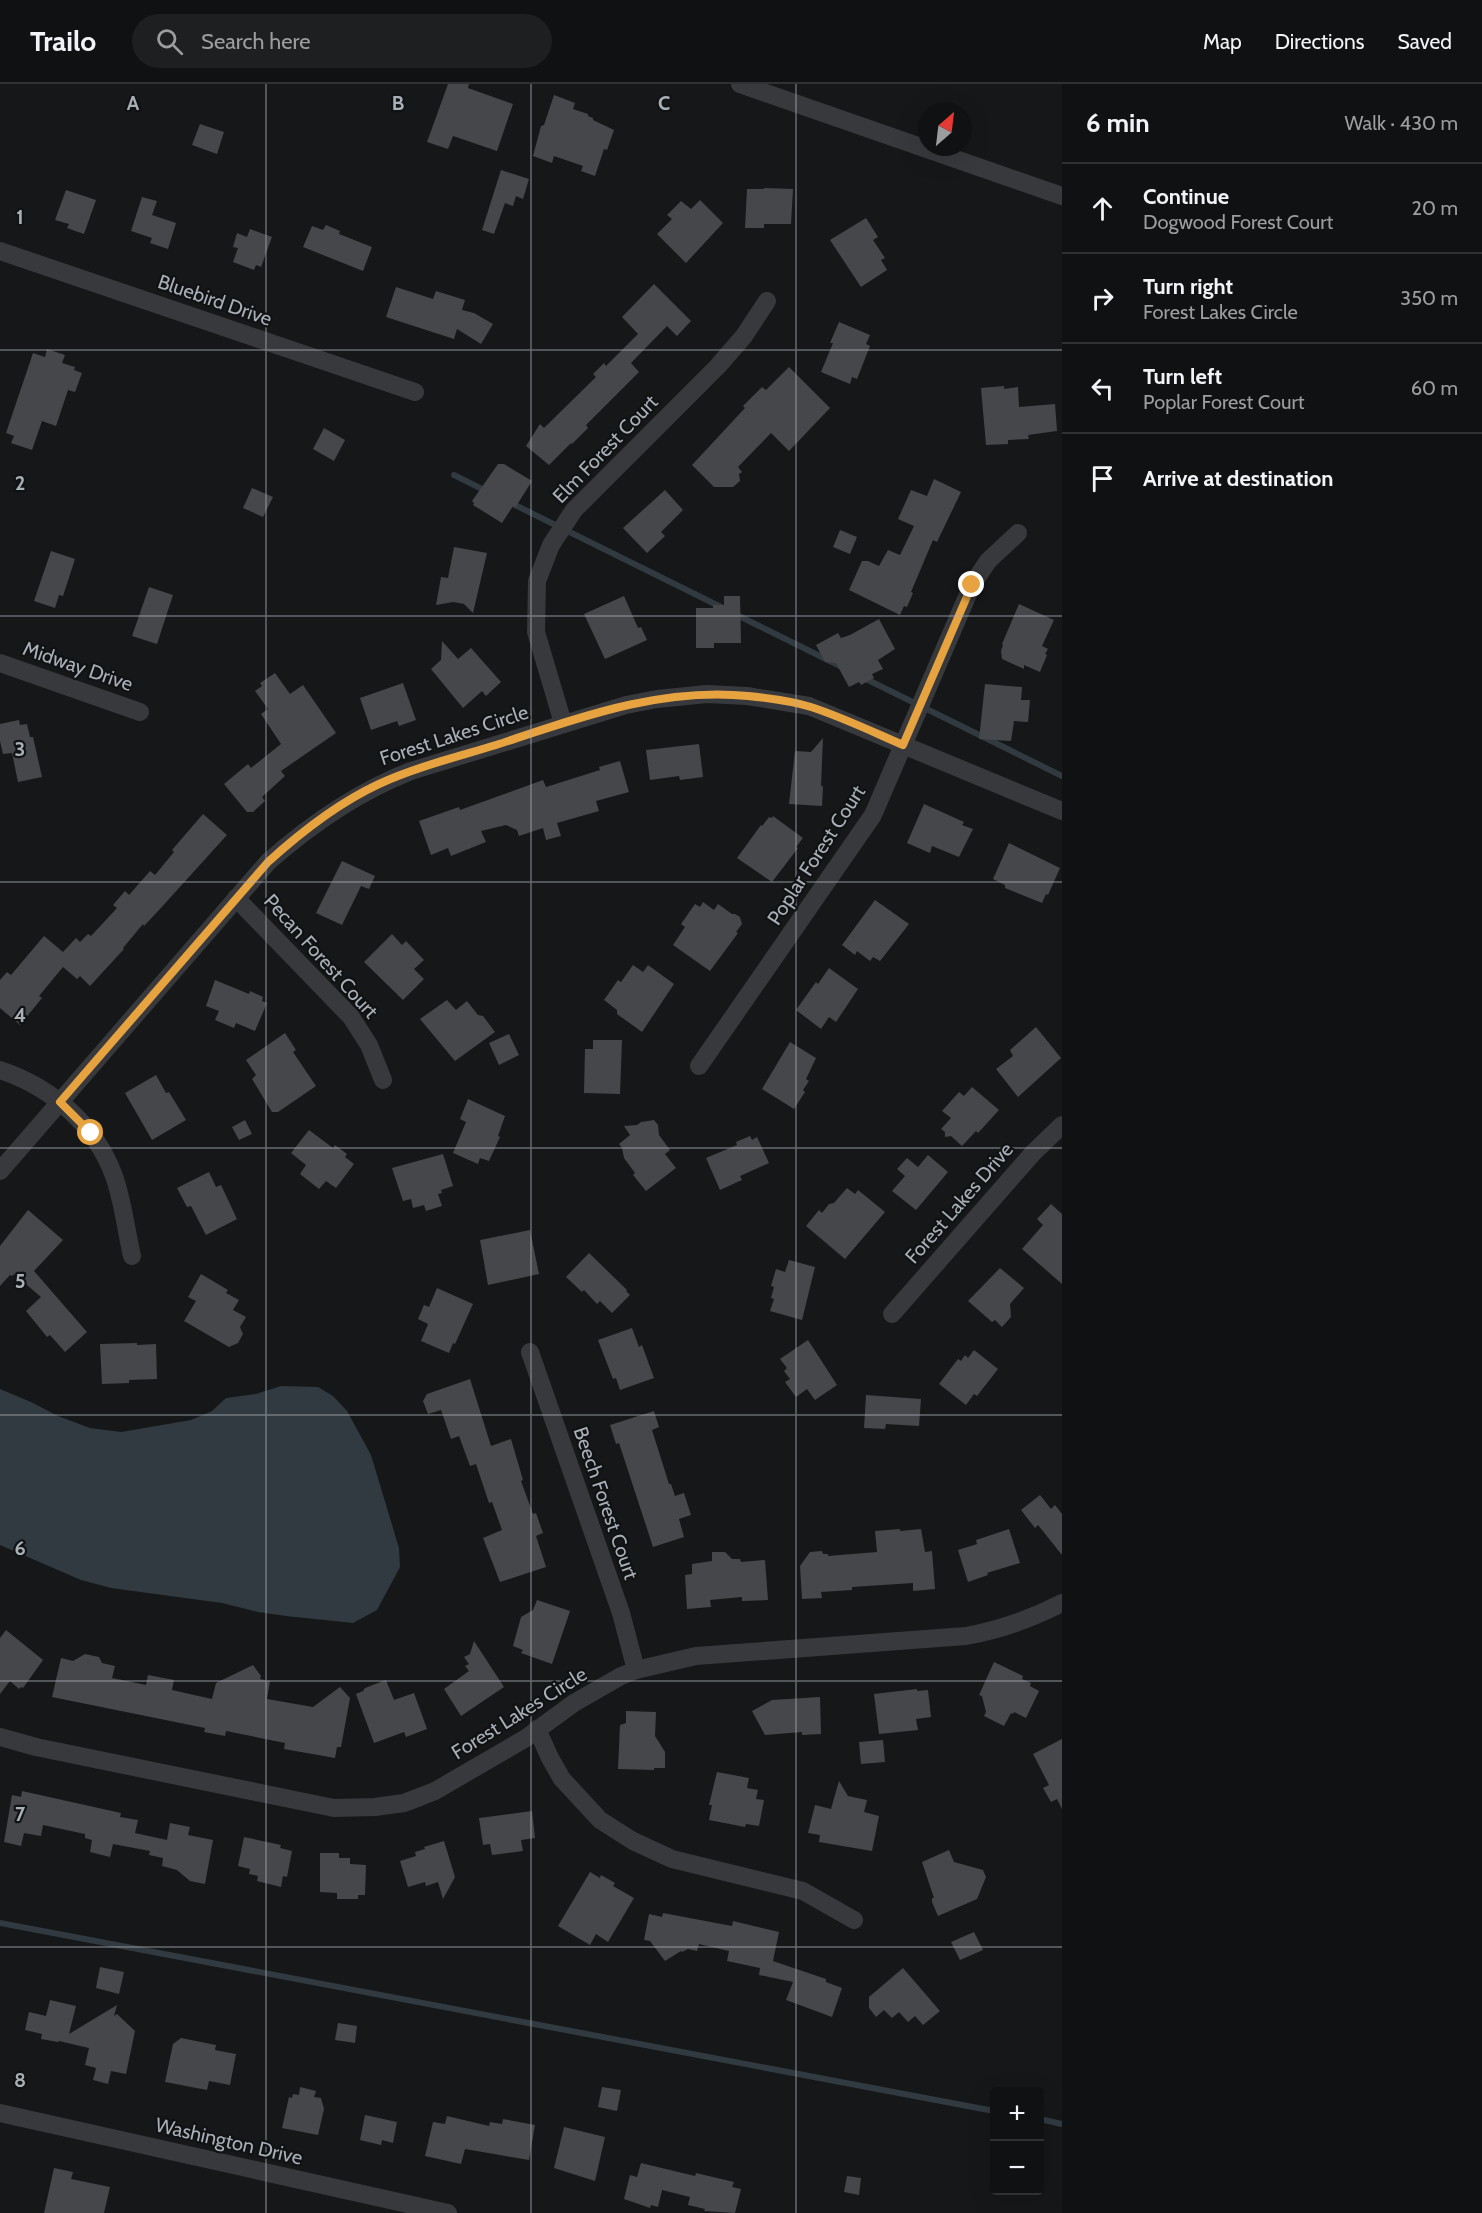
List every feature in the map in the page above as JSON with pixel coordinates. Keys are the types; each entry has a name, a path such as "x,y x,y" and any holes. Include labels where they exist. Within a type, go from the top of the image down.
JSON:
{"street":[{"path":"740,84 1062,196"},
{"name":"Bluebird Drive","path":"0,251 415,392"},
{"name":"Elm Forest Court","path":"563,723 536,632 537,581 551,545 574,510 718,366 744,336 768,301"},
{"name":"Poplar Forest Court","path":"699,1066 873,815 972,585 988,561 1018,533"},
{"name":"Midway Drive","path":"0,663 140,712"},
{"name":"Forest Lakes Circle","path":"0,1171 268,862 305,830 343,804 378,784 411,771 626,705 706,694 747,696 809,706 1062,812"},
{"name":"Pecan Forest Court","path":"236,898 351,1017 366,1040 383,1080"},
{"path":"0,1070 25,1079 60,1102 91,1133 103,1151 114,1176 132,1256"},
{"name":"Forest Lakes Drive","path":"892,1314 1032,1153 1062,1125"},
{"name":"Beech Forest Court","path":"530,1352 621,1613 636,1670"},
{"name":"Forest Lakes Circle","path":"0,1737 48,1750 322,1806 375,1807 404,1803 453,1782 574,1703 636,1670 696,1656 966,1636 991,1632 1061,1607"},
{"path":"537,1729 562,1779 600,1820 633,1841 672,1859 810,1893 854,1920"},
{"name":"Washington Drive","path":"0,2113 448,2213"}],"shaded area":[{"path":"281,1386 318,1387 333,1396 347,1411 371,1455 399,1548 400,1567 377,1610 353,1623 258,1612 222,1603 111,1588 81,1580 0,1545 0,1389 90,1428 121,1432 191,1420 212,1411 226,1398 256,1394"}],"building":[{"path":"448,84 469,84 468,88 513,104 497,151 453,136 448,149 427,142"},
{"path":"554,95 575,103 573,109 588,114 593,120 614,130 607,150 604,149 595,176 581,171 583,166 554,156 552,163 533,156 541,126 544,125"},
{"path":"200,124 224,132 217,154 192,145"},
{"path":"501,170 529,179 523,199 516,196 513,206 505,203 494,234 482,230"},
{"path":"747,189 793,189 791,224 764,224 764,228 745,228"},
{"path":"66,190 96,200 84,234 67,228 69,224 55,220"},
{"path":"142,197 157,201 152,215 176,223 168,249 150,243 152,238 131,231"},
{"path":"700,200 723,223 686,263 657,234 672,219 667,215 681,201 691,209"},
{"path":"866,218 878,237 873,240 885,258 881,260 887,270 861,287 830,240"},
{"path":"326,225 340,231 339,234 372,247 363,271 303,247 312,226 323,230"},
{"path":"250,229 272,237 261,267 256,265 254,270 233,262 238,248 233,247 237,233 247,237"},
{"path":"654,284 691,321 677,336 667,326 631,363 639,372 586,425 588,428 549,465 526,446 540,424 544,428 596,377 593,374 604,363 606,366 638,334 622,317"},
{"path":"396,287 433,299 436,291 465,300 462,310 474,313 493,324 481,344 457,329 454,339 386,317"},
{"path":"839,322 870,335 866,344 870,346 857,379 852,377 850,384 821,372"},
{"path":"47,349 65,355 62,363 75,367 74,370 82,373 75,392 68,390 56,426 42,421 32,450 11,443 14,436 6,433 33,353 45,357"},
{"path":"789,367 830,408 789,451 771,433 738,467 742,472 739,474 740,481 733,487 714,487 692,465 745,408 743,406 762,387 766,390"},
{"path":"1004,386 1004,389 1018,387 1019,407 1055,404 1057,431 1028,435 1029,439 1008,440 1008,444 986,445 981,388"},
{"path":"324,428 345,440 334,461 313,449"},
{"path":"498,464 504,464 532,481 515,508 513,506 502,523 473,505 472,501"},
{"path":"934,479 961,492 937,542 933,540 907,607 904,606 900,615 849,590 862,561 879,566 888,550 900,555 914,526 898,519 911,490 927,496"},
{"path":"252,488 273,497 263,517 243,508"},
{"path":"665,490 683,510 661,532 665,536 647,553 623,528"},
{"path":"840,530 857,537 850,554 833,547"},
{"path":"454,547 487,553 473,613 464,604 453,602 436,605 441,577 448,578"},
{"path":"51,551 75,559 63,596 59,595 55,608 34,601"},
{"path":"149,587 173,595 157,644 132,636"},
{"path":"624,596 638,628 641,627 647,640 605,659 584,614"},
{"path":"724,596 740,596 741,643 714,643 714,648 696,648 696,608 713,608 713,605 724,605"},
{"path":"1019,604 1054,620 1042,646 1048,649 1040,672 1024,665 1024,669 1002,659 1002,644"},
{"path":"879,619 895,649 878,660 883,669 872,674 874,678 861,685 859,682 849,687 836,663 825,662 816,645 838,633 841,638 850,635"},
{"path":"442,641 458,659 471,648 501,682 486,696 482,691 463,708 431,669 441,660"},
{"path":"275,673 290,694 303,685 336,733 281,771 285,776 262,797 265,801 253,812 247,812 224,784 248,764 251,768 281,744 261,714 268,709 255,691 262,686 260,683"},
{"path":"403,683 416,720 399,726 397,721 371,730 360,698"},
{"path":"985,684 1022,687 1021,700 1030,700 1028,722 1014,721 1011,741 979,739"},
{"path":"19,720 20,725 27,724 30,737 33,737 42,777 18,782 12,753 3,754 0,724"},
{"path":"823,738 822,806 789,804 795,751 811,752"},
{"path":"699,744 703,777 680,780 679,776 650,780 646,750"},
{"path":"620,761 629,792 596,801 599,811 557,823 561,836 546,840 543,828 519,836 517,830 506,825 481,831 486,842 451,856 448,848 431,855 419,821 459,807 460,810 543,780 546,787 600,770 599,767"},
{"path":"924,804 964,822 962,825 973,829 959,857 932,846 930,853 907,843"},
{"path":"203,814 227,835 144,926 143,924 124,949 90,986 80,976 77,979 63,967 39,996 42,998 20,1025 0,1008 0,980 7,972 11,975 44,936 63,952 76,938 80,942 88,934 91,936 117,908 113,905 125,891 129,895 150,871 155,875 174,852 172,850"},
{"path":"773,816 803,838 772,882 737,858 761,825"},
{"path":"1009,843 1060,868 1042,903 1005,888 1005,885 993,879"},
{"path":"342,861 375,876 369,889 361,886 342,925 316,913"},
{"path":"875,900 909,924 880,961 873,957 870,961 857,951 855,955 842,945"},
{"path":"703,902 714,910 718,904 740,917 742,924 710,971 673,945 685,927 681,924 695,904 700,907"},
{"path":"392,934 402,945 406,941 424,960 414,969 424,979 403,1000 364,962"},
{"path":"633,965 643,972 648,965 674,984 642,1032 617,1014 617,1010 604,1000 618,980 621,982"},
{"path":"829,968 858,989 836,1022 829,1017 821,1029 796,1010"},
{"path":"215,980 249,994 250,991 263,997 262,1001 267,1003 255,1031 236,1023 234,1028 215,1020 219,1011 206,1006"},
{"path":"447,1000 456,1010 467,1001 478,1015 483,1016 495,1032 455,1061 420,1019"},
{"path":"1036,1027 1061,1058 1018,1097 996,1069 1013,1056 1010,1050"},
{"path":"285,1033 296,1050 293,1052 316,1086 278,1112 272,1112 252,1079 256,1075 246,1060"},
{"path":"509,1034 519,1055 499,1065 489,1043"},
{"path":"593,1040 622,1040 620,1094 584,1093 585,1049 593,1049"},
{"path":"790,1042 816,1058 806,1079 809,1081 803,1090 805,1092 794,1109 762,1089"},
{"path":"156,1075 186,1120 152,1140 125,1093"},
{"path":"972,1087 999,1110 978,1133 976,1131 962,1146 951,1136 945,1137 945,1132 941,1129 951,1118 942,1111 959,1092 964,1096"},
{"path":"468,1099 505,1116 498,1136 500,1137 489,1161 480,1158 478,1164 453,1153 466,1122 460,1119"},
{"path":"245,1120 252,1134 239,1140 232,1127"},
{"path":"654,1120 658,1125 659,1135 670,1150 665,1154 676,1168 646,1191 633,1175 635,1173 624,1158 619,1144 630,1135 624,1126"},
{"path":"309,1130 333,1148 335,1145 347,1154 345,1157 354,1164 336,1188 326,1181 319,1189 300,1174 306,1165 291,1153"},
{"path":"750,1136 752,1140 757,1137 769,1163 740,1176 742,1180 720,1190 706,1158 737,1145 736,1142"},
{"path":"443,1154 453,1186 441,1190 442,1193 438,1194 442,1206 426,1211 424,1205 413,1208 411,1199 403,1201 392,1168"},
{"path":"928,1155 948,1172 916,1210 892,1191 905,1176 897,1169 907,1158 918,1167"},
{"path":"209,1172 216,1187 221,1185 237,1219 206,1235 191,1206 187,1207 177,1188"},
{"path":"847,1188 855,1194 858,1190 885,1212 845,1259 806,1226 819,1210 822,1213"},
{"path":"1051,1204 1062,1214 1062,1284 1022,1249 1043,1225 1037,1219"},
{"path":"28,1210 63,1240 34,1271 87,1332 65,1352 50,1335 47,1337 26,1311 41,1297 14,1274 10,1275 0,1286 0,1246"},
{"path":"530,1230 539,1274 488,1285 480,1240"},
{"path":"589,1253 630,1295 612,1313 600,1301 597,1304 584,1290 582,1292 566,1277"},
{"path":"789,1260 815,1267 802,1320 770,1311 774,1299 771,1298 774,1287 771,1286 776,1269 785,1272"},
{"path":"1000,1268 1024,1288 1010,1304 1011,1317 1002,1327 995,1320 992,1322 968,1301"},
{"path":"201,1274 228,1290 226,1293 239,1300 233,1310 246,1317 240,1327 243,1334 238,1343 229,1347 184,1321 196,1301 188,1297"},
{"path":"437,1288 473,1304 449,1353 421,1341 428,1324 418,1319 424,1305 429,1307"},
{"path":"632,1328 639,1347 642,1345 654,1378 620,1390 616,1378 613,1379 598,1340"},
{"path":"808,1340 837,1385 815,1400 807,1389 796,1397 785,1382 790,1379 784,1371 787,1368 780,1359"},
{"path":"137,1343 137,1345 156,1344 157,1379 102,1384 100,1344"},
{"path":"974,1350 998,1369 977,1396 974,1394 966,1405 939,1384 958,1359 961,1361 965,1355 968,1358"},
{"path":"470,1379 491,1446 511,1439 523,1480 521,1481 533,1514 536,1513 543,1533 536,1536 546,1567 500,1582 483,1538 502,1530 492,1502 489,1503 476,1464 470,1466 459,1436 451,1439 441,1410 428,1414 423,1401 427,1394"},
{"path":"866,1395 921,1399 919,1426 886,1424 885,1429 864,1428"},
{"path":"654,1411 659,1427 652,1430 669,1484 675,1496 684,1493 691,1515 679,1519 684,1537 653,1547 619,1443 616,1444 610,1425"},
{"path":"1040,1495 1051,1509 1055,1505 1062,1514 1062,1555 1038,1525 1035,1528 1021,1510"},
{"path":"900,1529 900,1531 921,1529 925,1552 932,1551 935,1589 913,1591 913,1583 852,1587 852,1590 821,1592 822,1598 802,1599 800,1566 810,1552 822,1551 828,1556 877,1552 875,1531"},
{"path":"1009,1529 1020,1563 987,1573 988,1575 968,1582 958,1550 977,1544 976,1540"},
{"path":"712,1552 725,1552 732,1559 740,1559 741,1562 765,1560 768,1600 742,1601 742,1597 710,1600 711,1607 687,1609 685,1575 692,1574 692,1564 712,1561"},
{"path":"537,1600 570,1611 552,1664 521,1653 523,1650 513,1646 521,1617 533,1610"},
{"path":"6,1630 43,1660 23,1688 19,1689 10,1681 0,1694 0,1638"},
{"path":"474,1641 504,1687 461,1716 444,1689 469,1671 465,1666 469,1664 464,1657 470,1654"},
{"path":"85,1654 99,1657 102,1663 115,1666 112,1678 146,1685 148,1675 174,1680 172,1690 212,1699 216,1683 253,1665 261,1676 260,1679 270,1681 267,1699 313,1707 340,1687 350,1698 341,1747 337,1747 335,1758 284,1749 285,1743 226,1731 225,1736 204,1732 205,1728 52,1697 61,1658 73,1661"},
{"path":"994,1662 1023,1676 1022,1679 1031,1683 1030,1686 1039,1691 1026,1718 1014,1712 1011,1713 1004,1726 984,1716 986,1712 982,1696 979,1695"},
{"path":"386,1680 394,1700 414,1693 427,1729 406,1737 404,1732 374,1743 356,1694"},
{"path":"917,1689 917,1691 928,1690 931,1717 916,1719 918,1730 879,1734 874,1694"},
{"path":"820,1697 821,1734 802,1735 802,1732 765,1735 752,1711 772,1700"},
{"path":"626,1711 656,1712 655,1736 665,1752 665,1768 618,1769 620,1725 626,1723"},
{"path":"1062,1739 1062,1809 1057,1799 1051,1802 1043,1788 1049,1785 1033,1754"},
{"path":"883,1740 885,1762 861,1764 859,1742"},
{"path":"717,1772 749,1778 747,1788 758,1790 756,1799 764,1800 759,1826 746,1824 745,1827 709,1820 712,1805 709,1805"},
{"path":"839,1781 848,1796 867,1800 864,1812 879,1816 872,1851 819,1842 820,1835 808,1833 815,1805 831,1809"},
{"path":"22,1791 121,1813 120,1817 138,1820 135,1833 167,1840 170,1823 190,1827 188,1835 213,1840 205,1884 190,1881 177,1870 162,1866 163,1858 149,1855 150,1851 113,1844 110,1857 90,1852 92,1840 85,1838 85,1834 43,1825 41,1836 24,1833 21,1846 4,1842 12,1795 21,1797"},
{"path":"532,1811 535,1838 521,1840 523,1851 492,1855 490,1844 483,1845 479,1818"},
{"path":"244,1837 281,1845 280,1848 292,1851 287,1877 283,1876 281,1887 257,1881 258,1876 249,1874 250,1869 238,1866"},
{"path":"444,1841 455,1877 443,1899 438,1882 426,1886 425,1882 408,1887 400,1861 416,1856 415,1852 425,1849 424,1847"},
{"path":"949,1850 954,1862 983,1870 986,1877 977,1899 938,1916 922,1862"},
{"path":"320,1853 339,1853 339,1858 350,1858 350,1864 366,1865 365,1895 358,1895 358,1899 337,1899 337,1893 320,1892"},
{"path":"590,1872 615,1883 613,1886 634,1898 608,1942 596,1934 590,1945 558,1926"},
{"path":"663,1913 732,1926 733,1921 779,1932 773,1961 826,1979 826,1982 842,1988 832,2017 786,2000 793,1982 759,1975 760,1968 727,1961 729,1951 699,1944 697,1951 688,1949 681,1951 665,1961 650,1941 644,1940 649,1914 662,1917"},
{"path":"974,1932 983,1950 960,1960 951,1942"},
{"path":"100,1967 124,1972 119,1994 96,1988"},
{"path":"903,1968 940,2011 923,2025 915,2016 908,2022 899,2012 892,2018 884,2010 876,2017 869,2008 869,1997"},
{"path":"50,2000 76,2006 69,2034 117,2005 114,2016 117,2014 135,2031 126,2074 111,2071 108,2084 93,2080 96,2068 85,2065 89,2048 41,2039 42,2034 25,2030 29,2012 46,2016"},
{"path":"338,2023 357,2026 355,2043 335,2040"},
{"path":"181,2038 216,2045 215,2050 236,2054 230,2085 209,2081 207,2090 165,2082 173,2044"},
{"path":"300,2087 316,2091 314,2097 321,2098 324,2109 318,2135 282,2128 289,2097 292,2098 293,2094 299,2095"},
{"path":"602,2087 621,2090 617,2111 598,2107"},
{"path":"365,2115 397,2122 393,2143 382,2140 381,2145 360,2140"},
{"path":"447,2116 489,2126 490,2122 502,2124 503,2119 535,2125 529,2160 465,2149 461,2164 425,2156 433,2122 445,2124"},
{"path":"564,2127 605,2137 595,2181 554,2168"},
{"path":"641,2163 695,2176 696,2173 734,2182 732,2187 741,2189 735,2213 704,2211 705,2209 688,2205 690,2197 662,2190 658,2207 651,2205 650,2208 624,2199 630,2175 637,2177"},
{"path":"54,2168 73,2172 71,2179 110,2187 104,2213 44,2213"},
{"path":"847,2176 861,2178 859,2195 844,2192"}],"waterway":[{"path":"454,475 486,491"},
{"path":"511,503 723,608"},
{"path":"735,614 844,668"},
{"path":"864,678 1062,776"},
{"path":"0,1923 990,2110"},
{"path":"1044,2120 1062,2124"}],"route":[{"path":"91,1133 60,1102 268,862 305,830 343,804 378,784 411,771 563,723 626,705 657,699 706,694 747,696 809,706 903,745 972,585"}]}
